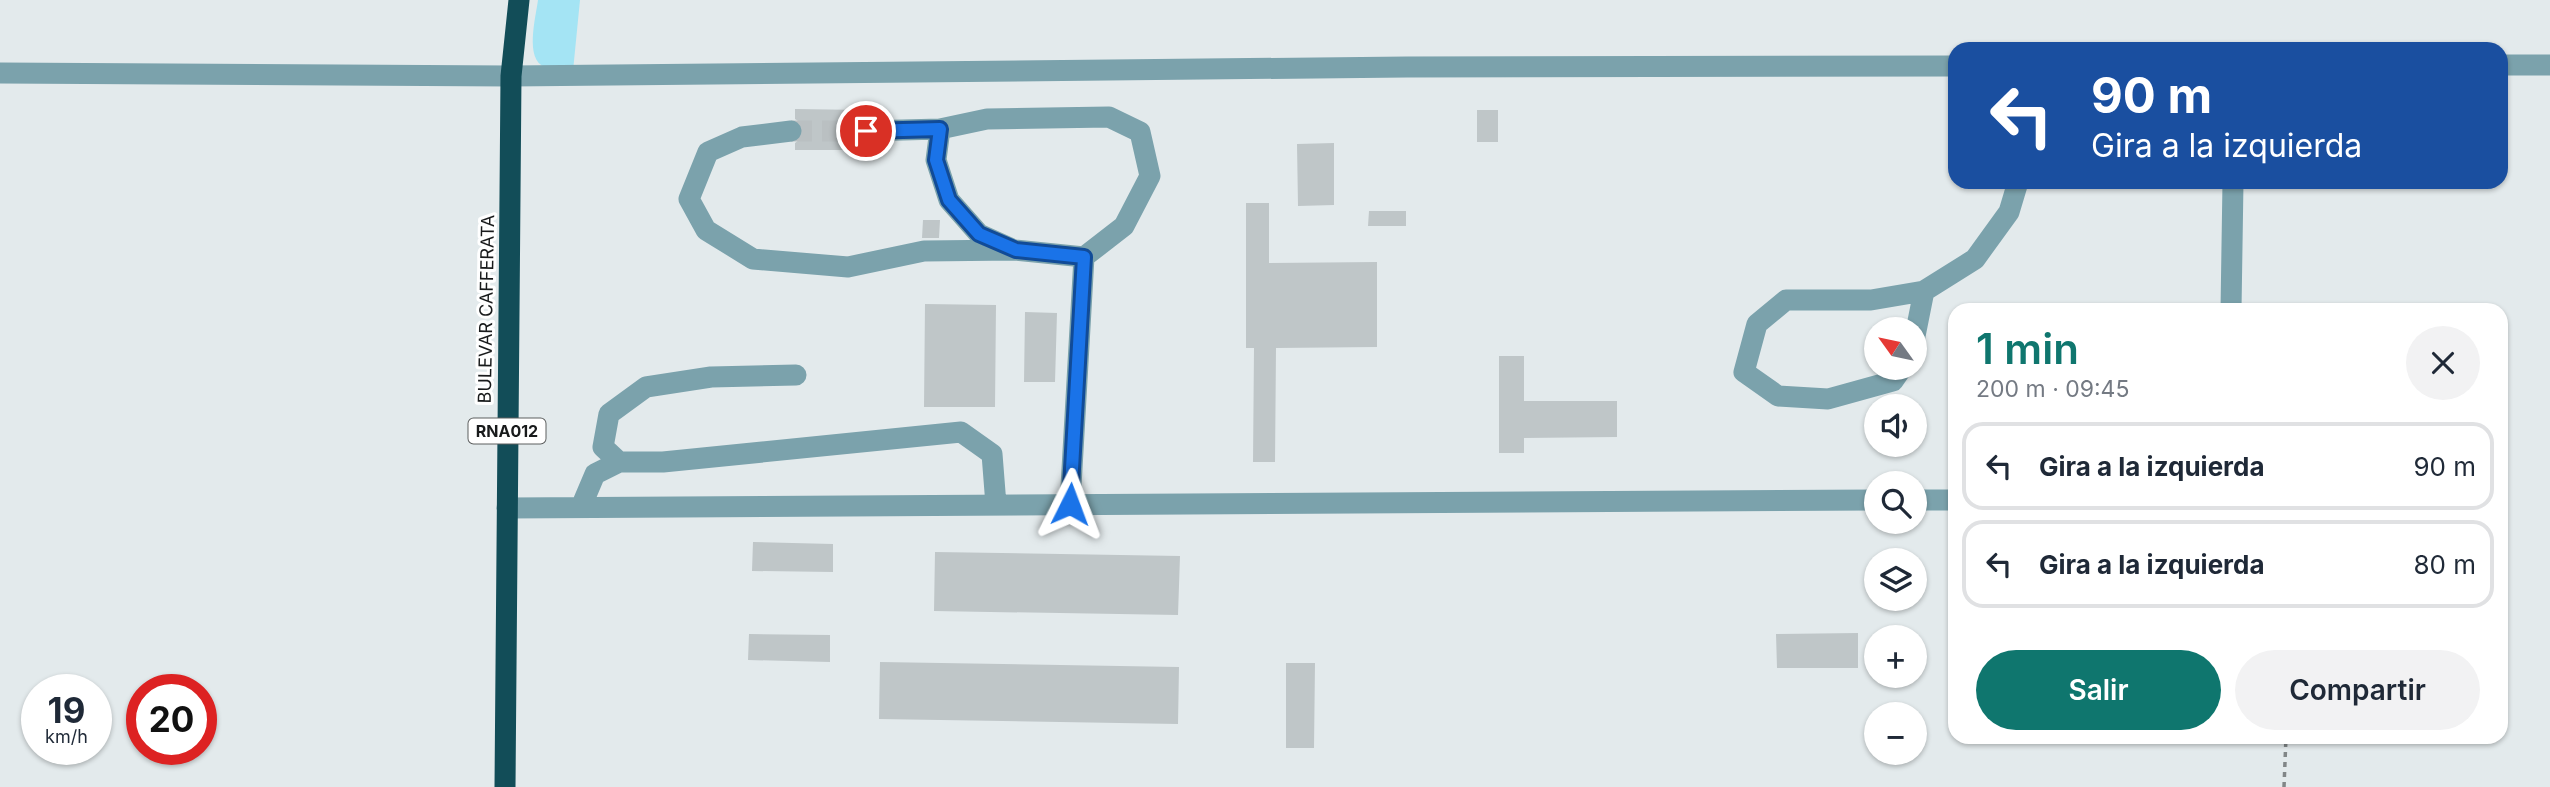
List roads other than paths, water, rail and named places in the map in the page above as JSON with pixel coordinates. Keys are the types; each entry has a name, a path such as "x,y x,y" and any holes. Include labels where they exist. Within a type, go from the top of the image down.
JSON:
{"highway":[{"name":"BULEVAR CAFFERATA","path":"505,787 511,76 519,0"}],"street":[{"path":"2508,65 2550,65"},
{"path":"0,73 511,76 1380,67 1948,66"},
{"path":"791,131 742,137 708,152 690,200 706,230 753,259 848,267 924,251 1016,250 1084,257 1124,226 1150,176 1140,132 1109,117 987,119 940,129 866,131"},
{"path":"940,129 936,160 949,200 979,234 1016,250"},
{"path":"1894,380 1828,400 1778,396 1744,372 1757,324 1786,300 1871,300 1924,291 1975,259 2008,212 2016,189"},
{"path":"2231,303 2233,189"},
{"path":"1070,504 1084,257"},
{"path":"1919,317 1924,291"},
{"path":"619,461 603,447 609,414 646,387 711,377 796,375"},
{"path":"581,507 595,474 619,461 663,462 961,432 992,454 996,505"},
{"path":"1927,500 1948,499"},
{"path":"507,508 1864,500"}],"tunnel":[{"path":"791,131 866,131"}]}
